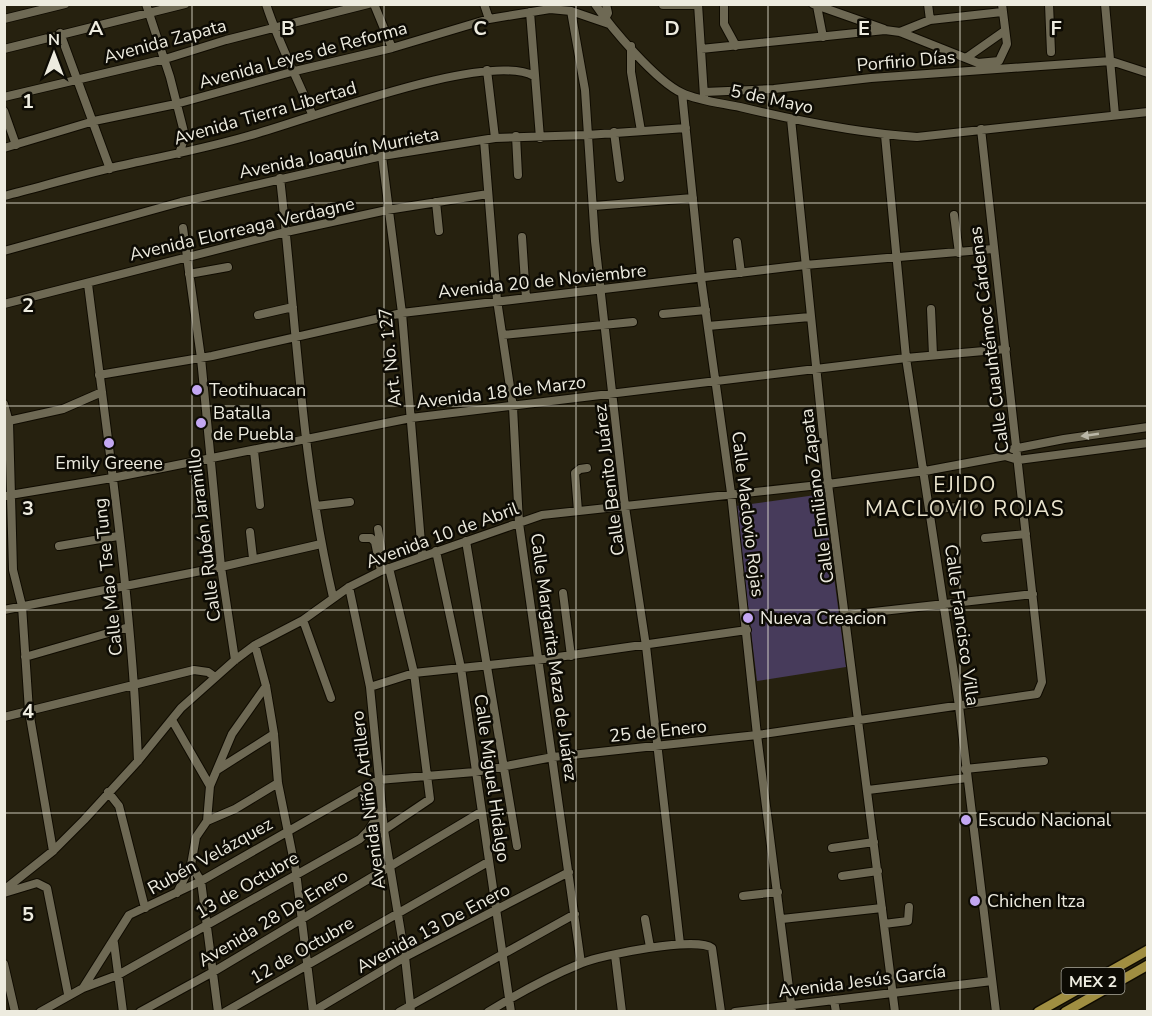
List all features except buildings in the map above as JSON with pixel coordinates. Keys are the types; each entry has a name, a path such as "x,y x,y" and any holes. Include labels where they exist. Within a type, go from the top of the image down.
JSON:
{"main road":[{"name":"MEX 2","path":"1038,1011 1148,950"},
{"name":"MEX 2","path":"1065,1011 1148,965"}],"street":[{"path":"4,19 65,4"},
{"path":"146,4 165,59 185,136 179,154"},
{"path":"4,49 60,33 184,4"},
{"path":"266,4 274,29 295,71 312,114"},
{"name":"Avenida Zapata","path":"4,97 165,59 226,40 368,4"},
{"path":"374,4 392,48"},
{"path":"484,4 489,19"},
{"name":"5 de Mayo","path":"595,4 607,21 662,79 682,93 704,96 731,105 791,119 885,135 917,137 1148,112"},
{"path":"606,4 607,21"},
{"path":"724,4 724,24 736,46"},
{"path":"928,4 930,20"},
{"path":"1049,4 1051,52"},
{"path":"1105,4 1115,115"},
{"path":"663,5 698,5 704,96"},
{"path":"815,5 823,37"},
{"path":"815,5 885,30 900,32 978,63 999,61 1006,44 1002,8 930,20 900,32"},
{"name":"Avenida Leyes de Reforma","path":"4,148 94,121 176,104 295,71 392,48 489,19 550,9 571,11 607,21"},
{"name":"Calle Benito Juárez","path":"571,11 585,90 587,135 605,324 625,507 646,646 680,944"},
{"path":"530,12 540,138"},
{"path":"701,49 885,30"},
{"path":"966,58 1004,32"},
{"path":"60,33 110,169"},
{"path":"631,46 631,72 642,131"},
{"path":"1111,61 1148,73"},
{"name":"Porfirio Días","path":"704,96 732,90 774,89 871,78 1111,61"},
{"name":"Avenida Tierra Libertad","path":"4,196 179,154 251,135 312,114 487,70 509,69 534,76"},
{"path":"487,70 495,138"},
{"path":"731,105 732,90"},
{"name":"Calle Maclovio Rojas","path":"682,93 701,278 731,493 757,735 792,1008"},
{"path":"4,111 16,145"},
{"name":"Calle Emiliano Zapata","path":"791,119 828,484 847,615 858,721 895,1011"},
{"name":"Avenida Joaquín Murrieta","path":"4,251 280,178 382,156 516,136 540,138 687,128"},
{"name":"Calle Cuauhtémoc Cárdenas","path":"981,129 1006,349 1008,388 1033,594 1041,690"},
{"path":"614,132 620,178"},
{"name":"Calle Francisco Villa","path":"885,135 906,358 959,706 996,1011"},
{"path":"516,136 518,176"},
{"name":"Calle Margarita Maza de Juárez","path":"484,140 497,300 513,407 519,523 581,963"},
{"name":"Art. No. 127","path":"382,156 387,210 402,313 422,555"},
{"path":"280,178 315,506 333,597"},
{"name":"Avenida Elorreaga Verdagne","path":"6,304 87,284 107,276 187,259 286,232 387,210 488,194"},
{"path":"594,206 693,198"},
{"path":"436,202 439,231"},
{"path":"954,215 959,253"},
{"name":"Calle Rubén Jaramillo","path":"183,228 201,358 221,567 235,660"},
{"path":"522,237 526,298"},
{"path":"737,242 741,273"},
{"name":"Avenida 20 de Noviembre","path":"99,375 201,358 402,313 497,300 602,291 805,265 993,249"},
{"path":"189,274 228,267"},
{"name":"Calle Mao Tse Tung","path":"87,284 126,586 135,684 138,761"},
{"path":"258,315 294,308"},
{"path":"931,309 933,356"},
{"path":"663,314 706,310"},
{"path":"708,326 810,317"},
{"path":"503,335 633,322"},
{"name":"Avenida 18 de Marzo","path":"7,496 254,451 307,438 411,418 906,358 1006,349"},
{"path":"7,422 63,409 102,392"},
{"path":"4,404 7,422 9,571 22,606 29,711 53,851"},
{"path":"1005,456 1016,447 1148,427"},
{"path":"1005,456 1018,460 1148,443"},
{"path":"254,451 260,505"},
{"name":"Avenida 10 de Abril","path":"4,892 53,851 138,761 181,708 235,660 255,645 303,620 349,586 385,570 422,555 542,515 828,484 925,471 1005,456"},
{"path":"578,511 575,473 587,468"},
{"path":"315,506 350,502"},
{"path":"930,510 974,506"},
{"path":"378,529 385,570"},
{"path":"250,532 253,558"},
{"path":"985,538 1026,534"},
{"path":"59,546 118,536"},
{"path":"363,538 371,538 375,542 414,673 430,802 384,830"},
{"path":"466,541 517,846"},
{"path":"4,610 221,567 321,544"},
{"name":"Calle Miguel Hidalgo","path":"435,551 461,668 511,1011"},
{"name":"Avenida Niño Artillero","path":"349,586 370,687 384,830 405,957 410,1008"},
{"path":"563,593 571,656"},
{"path":"847,615 1033,594"},
{"path":"303,620 331,698"},
{"path":"25,657 129,627"},
{"path":"370,687 414,673 571,656 747,630"},
{"path":"255,645 266,686 274,734 278,783 296,872 312,1011"},
{"path":"4,717 71,702 101,691 194,670 208,672 215,677"},
{"path":"177,894 191,865 196,837 207,821 210,786 216,771 232,734 266,686"},
{"name":"25 de Enero","path":"289,830 378,780 475,772 553,757 757,735 1033,696 1041,690"},
{"path":"172,720 210,786"},
{"path":"216,771 274,734"},
{"path":"868,790 1044,761"},
{"path":"207,821 235,809 278,783"},
{"path":"40,1011 83,988 114,943 124,921 146,908 119,807 108,792"},
{"name":"13 de Octubre","path":"83,988 118,975 296,872 360,839 369,831 382,809"},
{"name":"Avenida 28 De Enero","path":"140,1011 213,972 481,812"},
{"name":"Rubén Velázquez","path":"146,908 201,881 289,830"},
{"path":"832,848 874,842"},
{"name":"12 de Octubre","path":"225,1011 488,862"},
{"path":"191,865 201,881 218,1011"},
{"path":"842,876 878,871"},
{"name":"Avenida 13 De Enero","path":"312,1011 405,957 568,872"},
{"path":"4,892 37,883 47,888 68,994"},
{"path":"742,896 778,892"},
{"path":"884,924 908,921 909,907"},
{"path":"782,919 882,908"},
{"path":"399,1011 410,1008 575,914"},
{"path":"645,919 650,947"},
{"path":"114,943 123,1011"},
{"path":"488,1011 581,963 650,947 680,944 712,948 721,1011"},
{"path":"615,955 622,1011"},
{"path":"4,964 15,1011"},
{"name":"Avenida Jesús García","path":"735,1011 792,1008 834,1000 992,981"},
{"path":"834,1000 836,1011"}],"shaded area":[{"path":"823,494 846,667 757,681 736,506"}],"place":[{"name":"Teotihuacan","path":"197,390"},
{"name":"Batalla de Puebla","path":"201,423"},
{"name":"Emily Greene","path":"109,443"},
{"name":"Nueva Creacion","path":"748,618"},
{"name":"Escudo Nacional","path":"966,820"},
{"name":"Chichen Itza","path":"975,901"}],"district":[{"name":"EJIDO MACLOVIO ROJAS","path":"965,497"}]}
